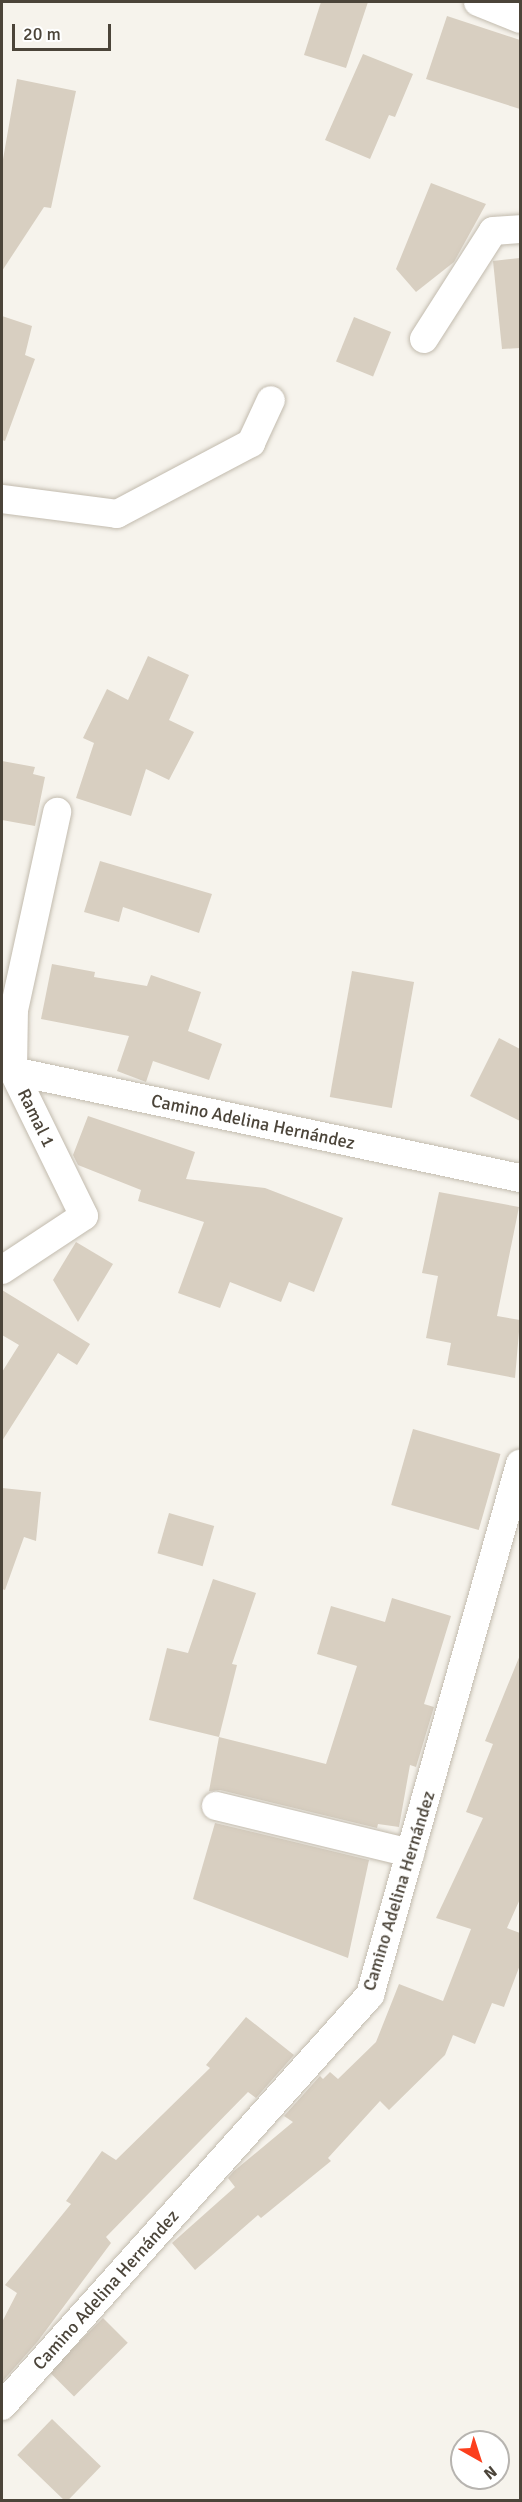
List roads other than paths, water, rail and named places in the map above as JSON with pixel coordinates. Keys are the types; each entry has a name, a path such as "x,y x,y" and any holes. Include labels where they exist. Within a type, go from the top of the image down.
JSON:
{"street":[{"path":"478,2 520,19"},
{"path":"424,339 493,231 520,229"},
{"path":"2,499 117,514 251,443 271,400"},
{"name":"Ramal 1","path":"2,1270 84,1216 7,1059 14,1010 57,812"},
{"name":"Camino Adelina Hernández","path":"7,1059 520,1178"},
{"name":"Camino Adelina Hernández","path":"2,2406 370,1995 454,1708 520,1464"},
{"path":"216,1806 410,1853"}]}
